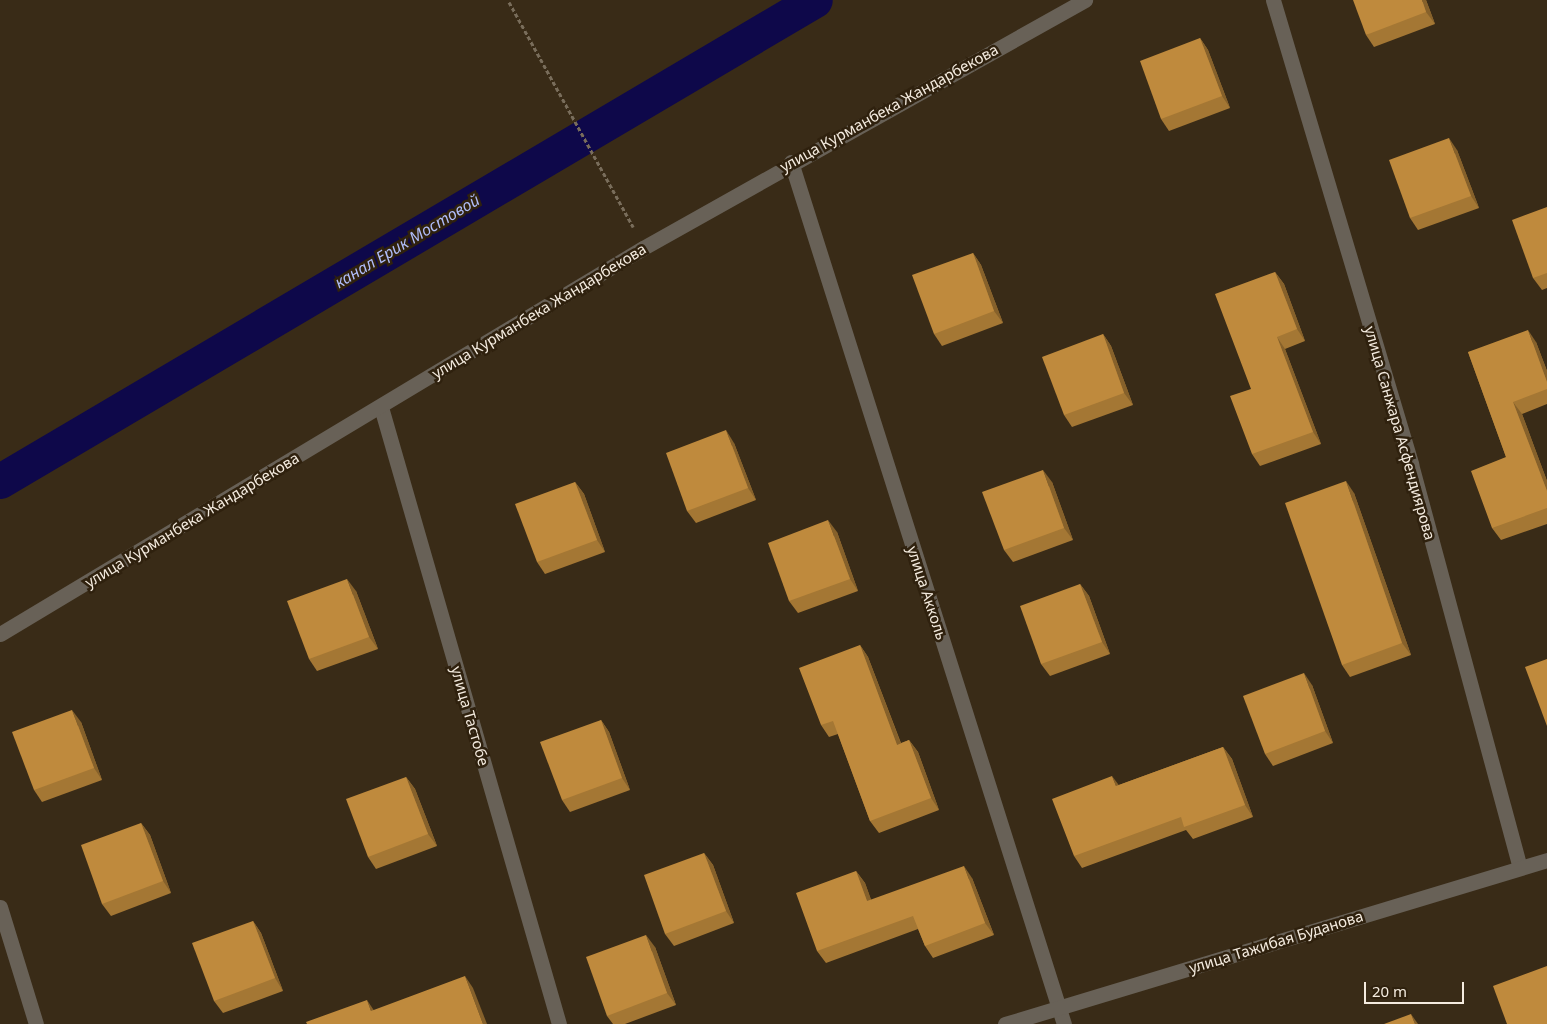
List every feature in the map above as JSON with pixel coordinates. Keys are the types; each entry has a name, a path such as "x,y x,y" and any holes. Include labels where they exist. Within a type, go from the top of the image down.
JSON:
{"street":[{"name":"улица Курманбека Жандарбекова","path":"0,634 643,248 791,162 1085,0"},
{"name":"улица Санжара Асфендиярова","path":"1273,0 1411,464 1520,867"},
{"name":"улица Акколь","path":"791,162 1064,1024"},
{"name":"улица Тастобе","path":"381,407 559,1024"},
{"name":"улица Тажибая Буданова","path":"1005,1024 1547,860"},
{"path":"0,907 36,1024"}],"path":[{"path":"509,2 594,151 643,248"}],"building":[{"path":"1353,0 1422,0 1426,12 1366,35"},
{"path":"1200,38 1222,96 1161,119 1140,61"},
{"path":"1449,138 1471,196 1410,218 1389,160"},
{"path":"1547,207 1547,273 1533,278 1512,220"},
{"path":"973,253 994,311 934,334 912,275"},
{"path":"1275,272 1297,329 1277,337 1313,432 1252,454 1230,396 1251,389 1215,294"},
{"path":"1528,330 1547,382 1547,389 1513,402 1547,491 1547,508 1492,528 1471,471 1506,457 1468,352"},
{"path":"1103,334 1124,393 1064,415 1042,357"},
{"path":"726,430 748,488 687,511 666,453"},
{"path":"1043,470 1064,528 1004,550 982,492"},
{"path":"1346,481 1402,643 1342,665 1285,503"},
{"path":"575,482 597,540 537,562 515,504"},
{"path":"828,520 850,579 789,601 768,543"},
{"path":"347,579 369,637 309,659 287,601"},
{"path":"1080,584 1102,642 1041,664 1020,606"},
{"path":"860,645 897,745 909,740 931,798 870,821 833,721 821,725 799,668"},
{"path":"1547,659 1547,726 1525,667"},
{"path":"1304,673 1325,731 1265,754 1243,696"},
{"path":"72,710 94,768 34,790 12,732"},
{"path":"601,720 622,778 562,800 540,742"},
{"path":"1223,747 1245,805 1184,827 1181,817 1074,856 1052,799 1112,776 1116,786"},
{"path":"406,777 428,834 368,857 346,799"},
{"path":"141,823 163,881 102,904 81,845"},
{"path":"704,853 726,911 665,934 644,875"},
{"path":"964,866 985,923 925,946 913,916 817,951 796,893 856,871 867,901"},
{"path":"253,921 275,978 214,1001 192,943"},
{"path":"646,935 667,993 607,1016 586,957"},
{"path":"1547,966 1547,1024 1507,1024 1493,986"},
{"path":"465,976 483,1024 307,1024 306,1022 367,1000 371,1011"},
{"path":"1411,1014 1415,1024 1384,1024"}],"waterway":[{"name":"канал Ерик Мостовой","path":"0,481 815,0"}]}
